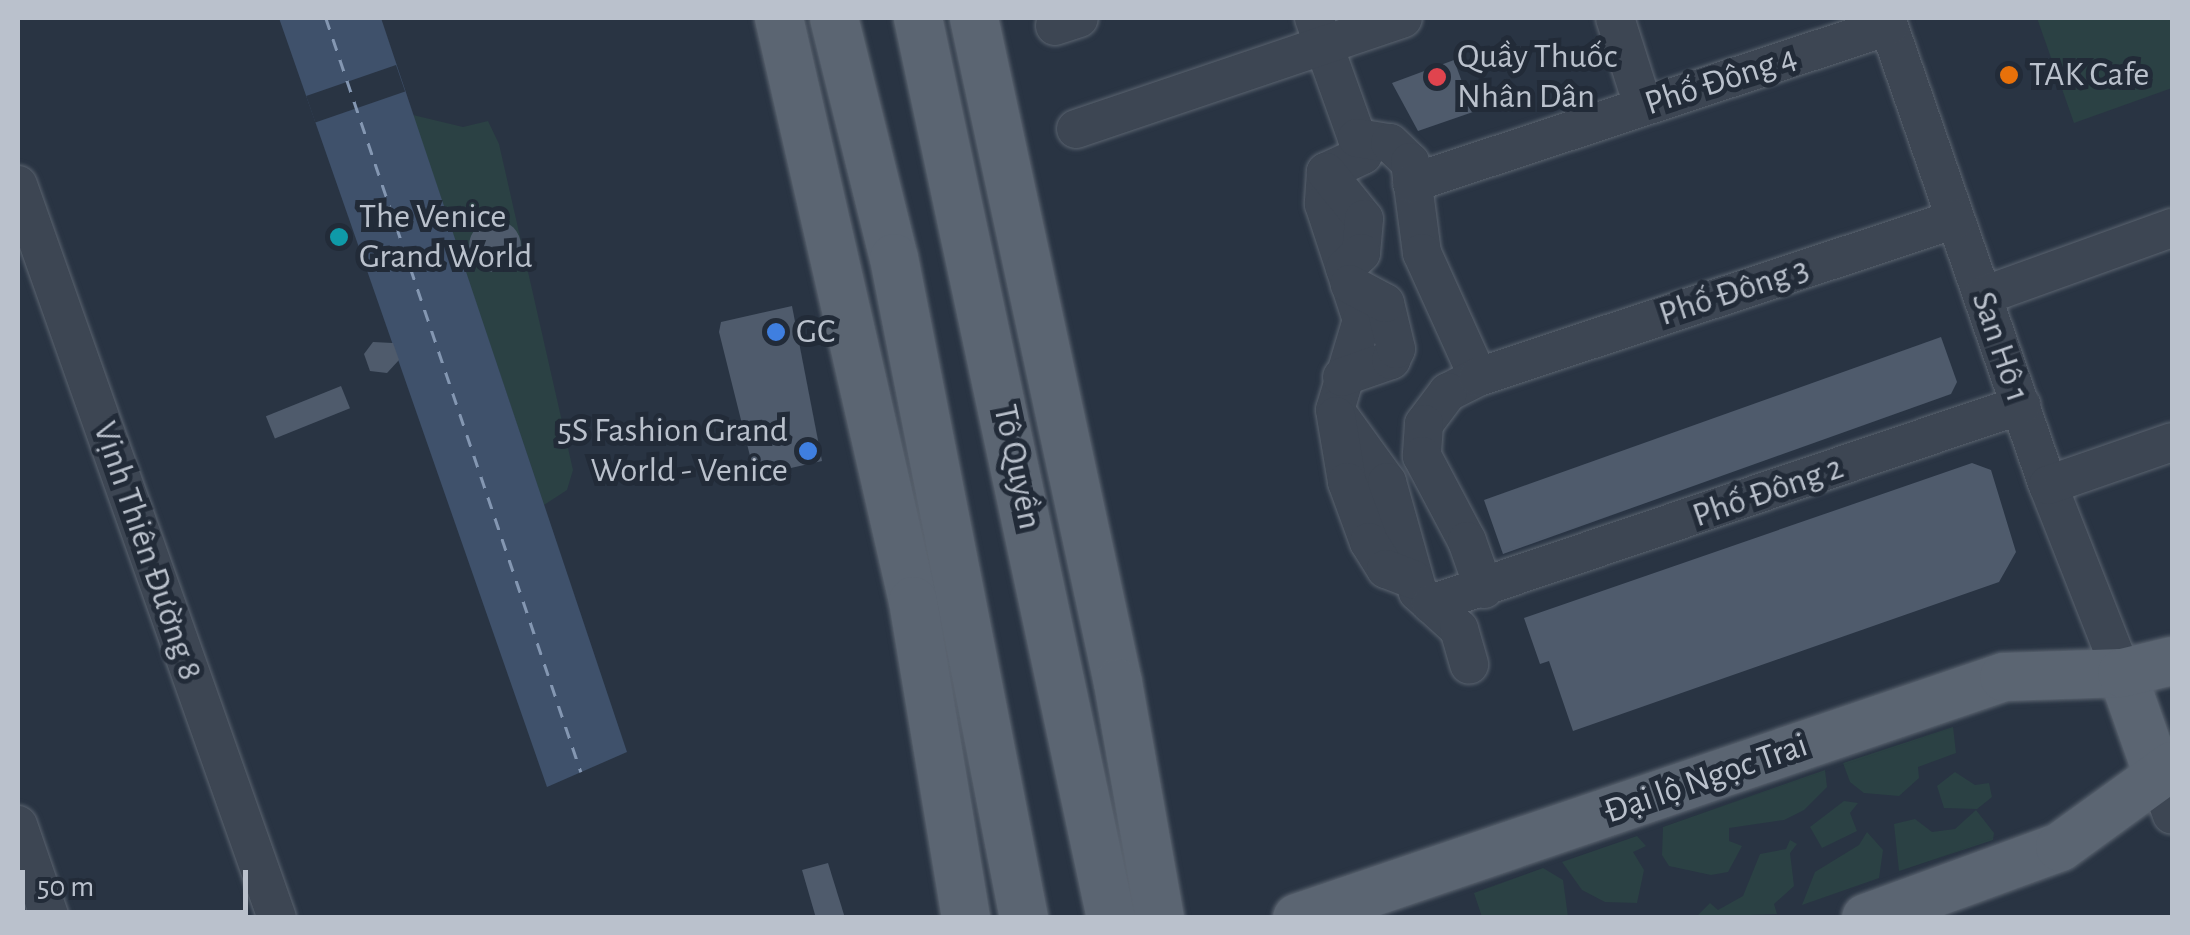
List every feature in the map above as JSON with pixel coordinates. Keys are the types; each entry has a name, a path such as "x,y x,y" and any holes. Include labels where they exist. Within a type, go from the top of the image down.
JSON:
{"main road":[{"path":"779,18 913,602 966,918"},
{"path":"834,18 894,258 1024,918"},
{"name":"Tô Quyền","path":"918,18 1111,918"},
{"path":"974,18 1118,682 1160,918"},
{"name":"Đại lộ Ngọc Trai","path":"1297,918 2004,678 2122,674 2172,661"},
{"path":"1866,918 2060,847 2168,785 2122,674"}],"street":[{"path":"1076,130 1319,31 1403,18"},
{"path":"1615,18 1636,87"},
{"name":"Phố Đông 4","path":"1426,179 1888,22"},
{"name":"San Hô 1","path":"1888,22 2048,485 2122,674"},
{"path":"1319,31 1363,155 1326,172 1324,204 1362,320 1356,357 1338,394 1352,499 1386,569 1422,592 1459,629 1469,665"},
{"path":"1357,138 1390,143 1426,179 1422,253 1495,372"},
{"name":"Vịnh Thiên Đường 8","path":"18,185 276,918"},
{"name":"Phố Đông 3","path":"1500,584 1468,541 1422,456 1424,424 1448,392 1495,372 1956,219"},
{"path":"1983,296 2172,228"},
{"path":"1338,394 1389,488 1422,592"},
{"name":"Phố Đông 2","path":"1422,592 1500,584 2021,406"},
{"path":"2048,485 2172,442"},
{"path":"1352,499 1389,488"},
{"path":"18,825 50,918"}],"green space":[{"path":"2037,18 2172,18 2172,88 2074,123"},
{"path":"413,115 463,127 488,121 499,144 573,470 567,490 544,505"},
{"path":"1953,727 1956,753 1918,767 1919,778 1899,796 1864,793 1850,782 1843,763"},
{"path":"1825,770 1827,787 1804,810 1784,820 1729,828 1729,841 1742,846 1728,872 1711,875 1669,866 1662,855 1663,827"},
{"path":"1955,772 1975,785 1989,783 1992,797 1977,809 1944,808 1937,786"},
{"path":"1844,801 1858,803 1850,813 1857,831 1822,848 1810,827"},
{"path":"1976,810 1994,833 1993,840 1899,871 1894,824 1915,819 1932,832 1955,829"},
{"path":"1867,832 1883,850 1879,878 1802,905 1815,872 1859,845"},
{"path":"1637,836 1646,846 1633,852 1644,870 1637,903 1605,902 1582,890 1562,862"},
{"path":"1790,840 1797,844 1790,853 1794,886 1774,904 1777,914 1696,917 1710,903 1718,910 1743,896 1760,854 1786,849"},
{"path":"1543,868 1563,880 1568,917 1482,917 1474,893"}],"water":[{"path":"279,18 381,18 627,752 547,787"}],"pier":[{"path":"396,65 405,91 315,122 306,96"}],"building":[{"path":"1454,60 1473,112 1418,131 1392,83"},
{"path":"495,220 513,228 521,246 513,264 495,272 477,264 469,246 477,228"},
{"path":"792,306 822,461 755,476 719,332 721,322"},
{"path":"1941,337 1957,382 1951,394 1503,554 1484,500"},
{"path":"373,342 393,343 399,360 387,373 370,371 364,354"},
{"path":"341,386 350,408 275,439 266,416"},
{"path":"1972,463 1991,470 2016,552 1999,582 1573,731 1549,661 1540,664 1524,618"},
{"path":"828,863 845,918 816,918 802,870"}],"ferry route":[{"path":"326,18 581,772"}],"place":[{"name":"TAK Cafe","path":"2009,75"},
{"name":"Quầy Thuốc Nhân Dân","path":"1437,77"},
{"name":"The Venice Grand World","path":"339,237"},
{"name":"GC","path":"776,332"},
{"name":"5S Fashion Grand World - Venice","path":"808,451"}]}
